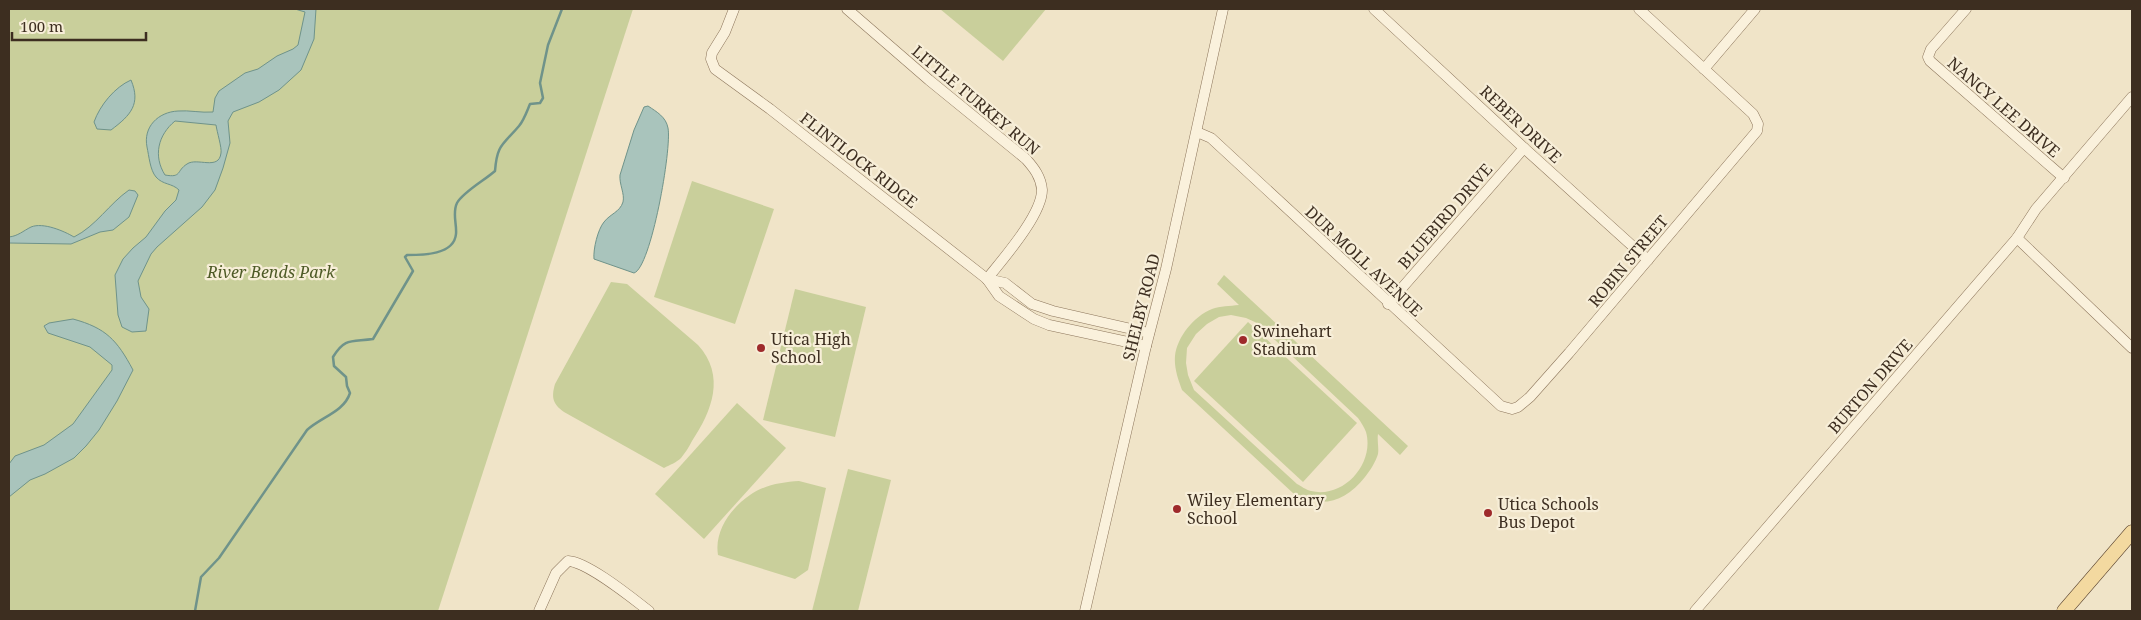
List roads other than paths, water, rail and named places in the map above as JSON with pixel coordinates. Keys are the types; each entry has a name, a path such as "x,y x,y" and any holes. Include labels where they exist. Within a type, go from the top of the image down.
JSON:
{"main road":[{"path":"2064,611 2132,532"}],"street":[{"name":"FLINTLOCK RIDGE","path":"734,9 725,32 712,53 712,65 721,75 770,109 987,279 999,296 1025,315 1056,326 1146,346"},
{"name":"LITTLE TURKEY RUN","path":"847,9 929,80 1026,159 1036,170 1042,190 1038,205 1014,245 987,279"},
{"name":"SHELBY ROAD","path":"1085,611 1149,333 1166,269 1223,9"},
{"name":"REBER DRIVE","path":"1374,9 1648,260"},
{"path":"1639,9 1704,69 1755,9"},
{"name":"NANCY LEE DRIVE","path":"1966,9 1931,49 1928,57 1933,65 2064,178"},
{"name":"ROBIN STREET","path":"1512,409 1518,407 1530,397 1757,131 1758,124 1753,114 1704,69"},
{"name":"BURTON DRIVE","path":"1695,611 2017,238 2036,209 2132,97"},
{"name":"DUR MOLL AVENUE","path":"1197,132 1211,138 1388,304 1501,406 1512,409"},
{"name":"BLUEBIRD DRIVE","path":"1388,304 1524,148"},
{"path":"2017,238 2132,348"},
{"name":"FLINTLOCK RIDGE","path":"987,279 1005,283 1032,304 1060,313 1149,333"},
{"path":"1056,326 1060,313"},
{"path":"539,611 552,578 561,566 568,561 577,562 591,570 649,611"}],"water":[{"path":"295,9 316,9 314,39 301,70 279,90 259,102 233,112 228,121 230,143 215,190 202,207 151,254 138,281 141,297 149,309 146,331 132,332 122,327 118,315 115,275 123,259 146,237 165,211 176,200 179,190 159,180 152,171 146,140 150,127 158,118 171,112 213,112 215,98 219,91 245,73 258,69 298,45 305,12","holes":["175,121 216,125 221,151 216,161 212,163 191,162 177,175 165,175 159,161 159,146 161,139"]},
{"path":"131,80 135,96 129,114 111,130 97,129 94,122 104,103 119,87"},
{"path":"648,106 661,115 668,128 667,158 659,206 647,251 641,266 634,273 594,259 594,250 602,225 606,219 620,208 623,202 620,175 634,130 644,107"},
{"path":"129,190 135,191 138,195 129,217 113,230 100,232 71,244 9,243 9,237 36,226 53,228 74,237 89,227"},
{"path":"73,319 102,331 116,343 133,370 117,401 99,430 86,446 74,458 30,480 9,497 9,464 15,456 44,445 73,424 112,370 112,365 90,347 48,333 44,326 49,323"}],"waterway":[{"path":"195,611 201,577 219,558 307,430 337,410 347,400 350,393 346,377 334,366 333,357 337,351 345,343 373,339 413,271 405,257 407,255 429,254 444,250 450,246 456,234 455,211 457,203 469,190 495,171 499,150 521,124 530,104 540,103 543,98 540,83 548,45 562,9"}],"place":[{"name":"Swinehart Stadium","path":"1243,340"},
{"name":"Utica High School","path":"761,348"},
{"name":"Wiley Elementary School","path":"1177,509"},
{"name":"Utica Schools Bus Depot","path":"1488,513"}],"park label":[{"name":"River Bends Park","path":"271,272"}]}
